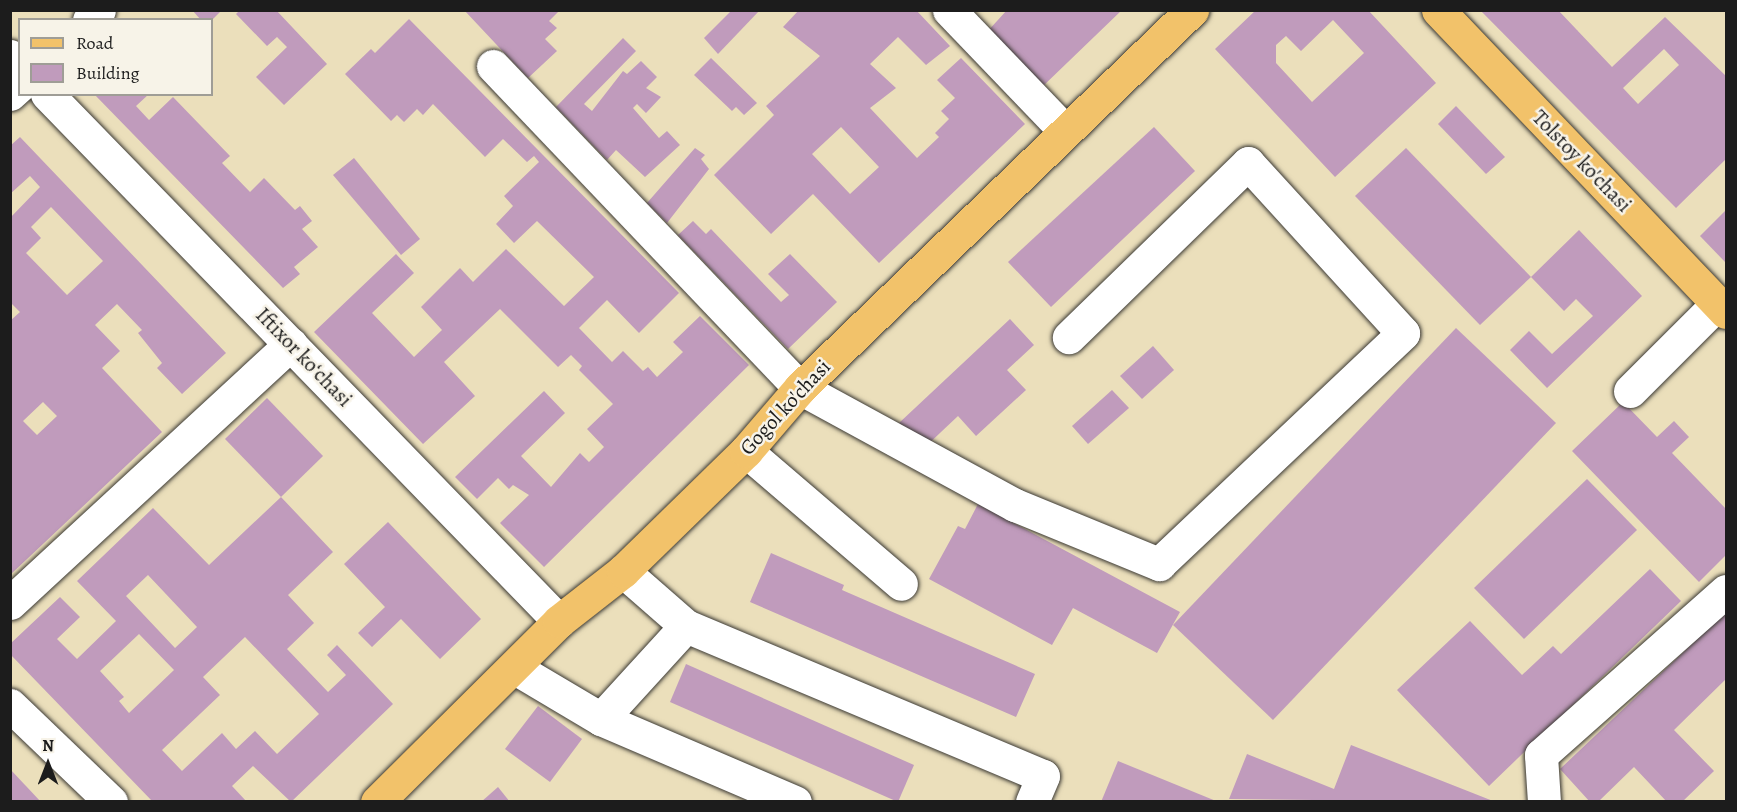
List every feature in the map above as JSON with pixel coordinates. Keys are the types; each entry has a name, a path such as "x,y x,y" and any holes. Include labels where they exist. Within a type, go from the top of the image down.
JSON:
{"main road":[{"name":"Gogol ko'chasi","path":"377,801 515,668 559,621 623,571 746,451 800,388 1192,10"},
{"name":"Tolstoy ko'chasi","path":"1438,10 1722,308"}],"street":[{"path":"950,10 1065,131"},
{"path":"492,66 800,388 1015,505 1159,564 1403,333 1248,163 1069,337"},
{"name":"Iftixor koʻchasi","path":"49,96 559,621"},
{"path":"1630,391 1722,308"},
{"path":"10,603 291,344"},
{"path":"746,451 901,584"},
{"path":"623,571 686,626 1043,777 1032,801"},
{"path":"1544,801 1541,755 1726,591"},
{"path":"601,719 686,626"},
{"path":"515,668 601,719 795,801"},
{"path":"10,705 111,801"}],"building":[{"path":"192,10 222,10 213,19 199,18"},
{"path":"240,10 276,10 327,64 284,105 256,77 287,47 277,37 267,46 236,14"},
{"path":"464,10 560,10 549,21 557,28 545,39 557,51 528,78"},
{"path":"732,10 760,10 718,54 704,38"},
{"path":"799,10 916,10 950,46 926,65 898,37 870,64 896,88 870,108 917,158 939,137 935,133 949,119 941,111 955,98 937,80 961,58 1025,124 879,263 813,194 771,234 714,175 774,115 766,106 820,56 783,27","holes":["841,127 879,167 850,194 812,154"]},
{"path":"1007,10 1122,10 1041,88 987,32"},
{"path":"1256,10 1368,10 1436,83 1335,177 1215,49","holes":["1333,20 1364,53 1312,102 1276,63 1276,45 1286,36 1301,51"]},
{"path":"1480,10 1558,10 1612,67 1665,17 1726,76 1726,159 1676,208","holes":["1664,49 1679,65 1638,104 1623,88"]},
{"path":"409,19 679,293 639,333 607,300 579,328 612,362 623,351 643,371 648,367 657,377 683,352 673,342 700,316 749,365 544,567 500,523 529,495 513,485 509,489 498,478 477,499 455,477 544,391 565,413 521,456 551,487 580,453 589,462 604,447 587,429 613,404 579,370 582,366 571,355 558,367 500,309 444,362 475,396 423,444 314,332 396,254 414,273 372,313 414,357 442,330 421,307 460,268 473,282 506,249 564,306 594,277 537,221 514,243 496,224 513,206 504,196 539,162 534,156 527,162 503,139 485,157 433,104 423,115 417,109 404,122 397,115 391,121 345,74 371,49 375,53"},
{"path":"623,38 636,51 584,104 592,111 623,71 627,74 641,61 657,77 646,88 661,97 646,113 637,104 633,108 659,138 667,131 680,145 645,177 616,150 607,160 556,107"},
{"path":"711,58 757,103 744,115 736,107 732,111 694,75"},
{"path":"96,96 147,96 136,106 149,120 173,97 230,156 222,163 250,192 264,178 295,210 300,206 312,221 302,229 318,247 294,267 300,274 283,288"},
{"path":"1456,106 1505,157 1486,174 1438,124"},
{"path":"1154,127 1195,171 1051,307 1008,262"},
{"path":"20,137 226,353 182,394 157,368 162,363 138,333 142,330 117,304 95,325 120,351 102,368 162,432 10,575 10,321 20,312 10,302 10,218 40,187 30,176 10,194 10,146","holes":["51,207 103,261 67,295 26,253 41,238 31,227","43,402 57,416 37,435 23,421"]},
{"path":"695,148 705,155 701,159 709,169 667,223 647,203"},
{"path":"1406,148 1531,277 1480,325 1355,196"},
{"path":"354,158 420,239 401,255 333,175"},
{"path":"1726,210 1726,263 1700,236"},
{"path":"693,221 706,234 711,229 781,302 789,295 768,274 790,254 837,302 788,349 678,235"},
{"path":"1579,230 1642,296 1547,388 1510,350 1529,331 1552,354 1593,316 1576,299 1564,311 1531,277"},
{"path":"1010,319 1034,345 1007,370 1026,390 976,436 958,416 923,449 899,423"},
{"path":"1456,328 1556,423 1273,720 1173,625"},
{"path":"1153,346 1174,370 1142,399 1120,376"},
{"path":"1112,390 1129,408 1088,444 1072,426"},
{"path":"267,398 323,456 281,497 225,439"},
{"path":"1623,402 1657,437 1674,421 1689,437 1672,453 1726,509 1726,555 1699,582 1572,451"},
{"path":"1587,479 1637,530 1524,639 1474,588"},
{"path":"281,497 333,552 288,595 314,623 287,649 328,692 346,675 327,655 337,645 393,704 291,802 253,766 232,786 247,802 153,802 10,654 10,644 60,597 80,617 57,639 77,659 116,621 77,581 153,508 209,565","holes":["148,575 197,627 175,648 126,596","139,634 174,670 129,713 119,701 124,697 100,671","245,637 319,714 277,754 255,731 236,749 222,733 182,771 162,750 220,695 203,677"]},
{"path":"978,504 1180,612 1157,653 1073,608 1052,645 929,579 958,526 965,529"},
{"path":"388,522 481,619 440,659 401,619 372,647 358,633 385,607 344,564"},
{"path":"771,553 844,585 842,590 1035,674 1016,717 750,602"},
{"path":"1650,569 1681,601 1489,786 1397,690 1470,621 1522,675 1553,646 1561,654"},
{"path":"1726,612 1726,679 1674,730 1714,771 1682,802 1667,802 1634,767 1598,802 1590,802 1560,769"},
{"path":"686,664 914,765 898,802 670,702"},
{"path":"538,706 582,739 550,782 505,749"},
{"path":"1351,745 1493,802 1229,799 1247,754 1334,789"},
{"path":"1118,761 1216,801 1216,802 1101,802"},
{"path":"10,769 41,802 10,802"},
{"path":"498,787 510,802 481,802"}]}
